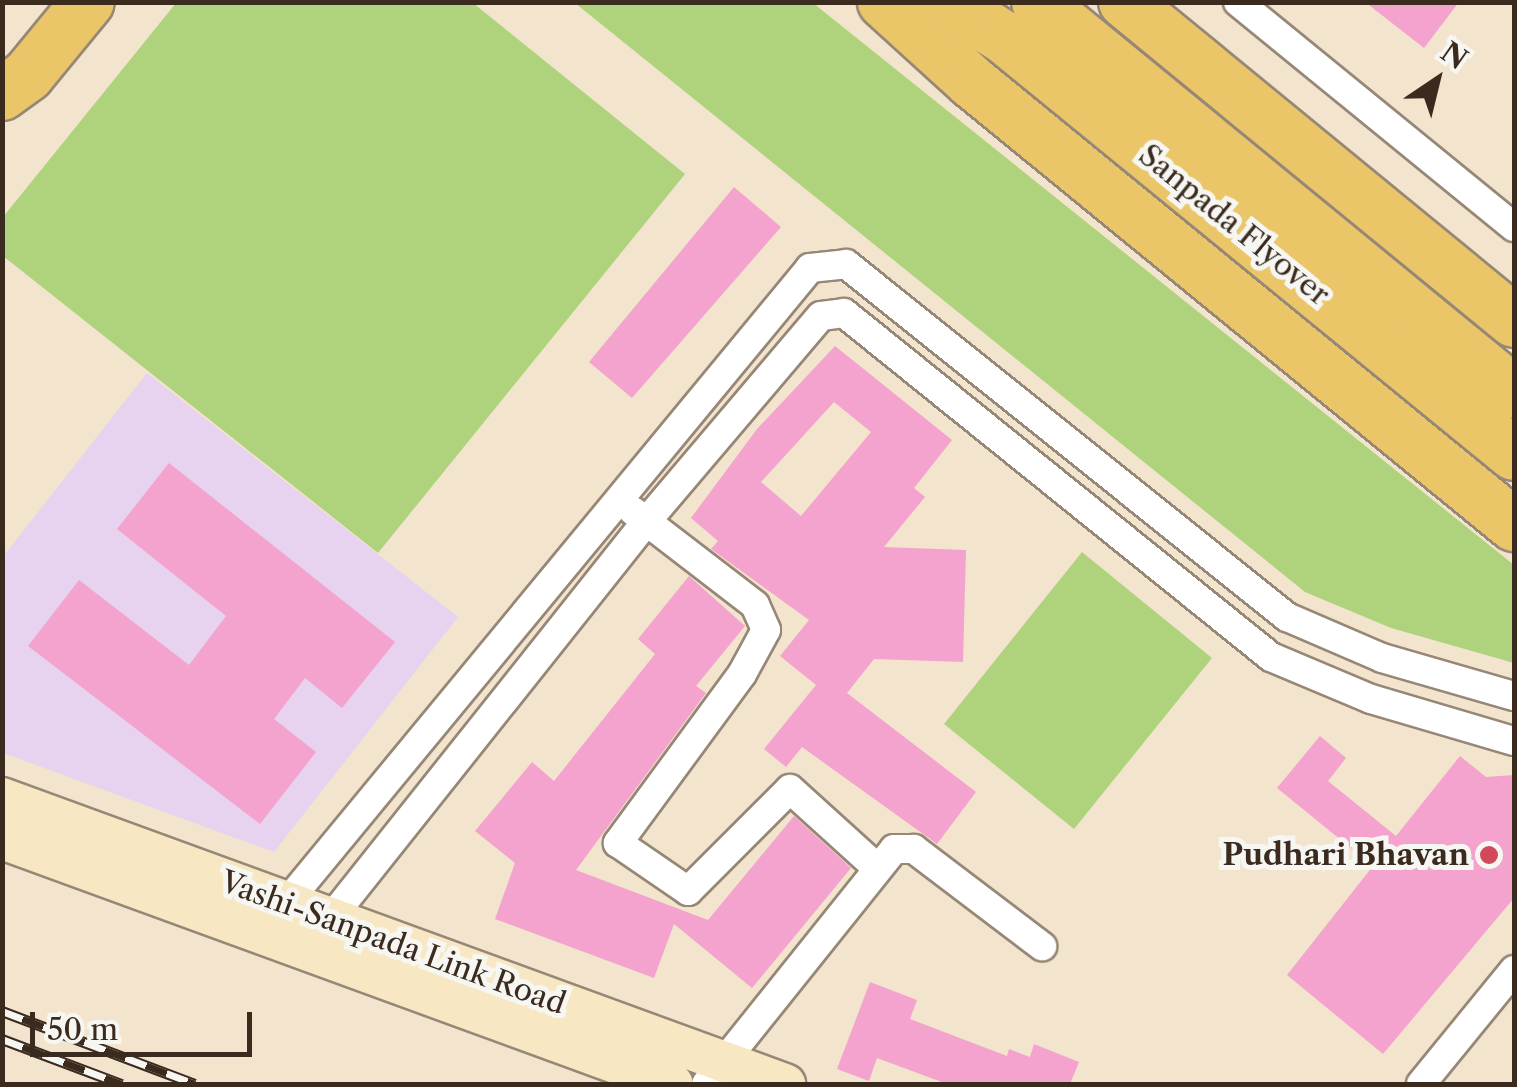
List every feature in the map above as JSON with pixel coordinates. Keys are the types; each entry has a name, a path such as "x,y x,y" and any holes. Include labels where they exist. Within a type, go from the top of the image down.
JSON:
{"highway":[{"path":"2,50 42,2"},
{"path":"2,94 28,75 88,2"},
{"path":"884,2 972,82 1514,525"},
{"name":"Sanpada Flyover","path":"948,2 1021,20 1514,392"},
{"path":"1124,2 1514,321"},
{"name":"Sanpada Flyover","path":"1021,20 1514,454"}],"main road":[{"name":"Vashi-Sanpada Link Road","path":"2,798 318,936 714,1073 785,1084"},
{"name":"Vashi-Sanpada Link Road","path":"2,838 273,919"},
{"name":"Vashi-Sanpada Link Road","path":"318,936 673,1084"}],"street":[{"path":"1238,2 1514,228"},
{"path":"273,919 616,498 810,268 846,264 1287,616 1382,658 1514,696"},
{"path":"318,936 646,522 820,316 844,313 1272,657 1370,698 1514,740"},
{"path":"616,498 755,605 766,630 742,674 618,843 688,890 790,789 875,866"},
{"path":"714,1073 875,866 894,849 914,849 1042,946"},
{"path":"1421,1084 1514,970"}],"shaded area":[{"path":"147,373 458,617 274,852 3,753 2,558"}],"green space":[{"path":"176,3 473,3 685,174 378,553 3,256 3,217"},
{"path":"575,3 813,3 1514,565 1514,663 1391,628 1305,592"},
{"path":"1082,552 1212,658 1074,829 944,724"}],"building":[{"path":"1365,2 1459,2 1424,48"},
{"path":"734,187 781,227 632,398 589,362"},
{"path":"835,346 952,440 914,488 925,497 884,547 966,550 963,662 874,659 847,693 976,792 937,844 802,747 786,767 764,749 816,685 780,656 809,620 711,549 718,541 691,518 757,429","holes":["834,402 871,432 801,516 761,482"]},
{"path":"169,463 395,642 342,708 305,678 274,719 316,752 260,824 28,646 79,580 189,665 226,616 117,529"},
{"path":"689,576 745,626 696,686 706,693 576,870 708,920 794,816 851,868 752,988 674,924 654,978 495,919 515,863 475,831 532,762 554,781 655,654 638,639"},
{"path":"1320,736 1346,758 1328,781 1396,836 1460,756 1486,777 1514,775 1514,898 1383,1054 1287,975 1373,866 1277,788"},
{"path":"870,982 917,1000 910,1019 1007,1056 1009,1049 1030,1057 1034,1044 1079,1062 1070,1084 947,1084 877,1058 869,1081 837,1069"}],"railway":[{"path":"2,1011 195,1084"},
{"path":"2,1039 122,1084"}],"place":[{"name":"Pudhari Bhavan","path":"1489,855"}]}
